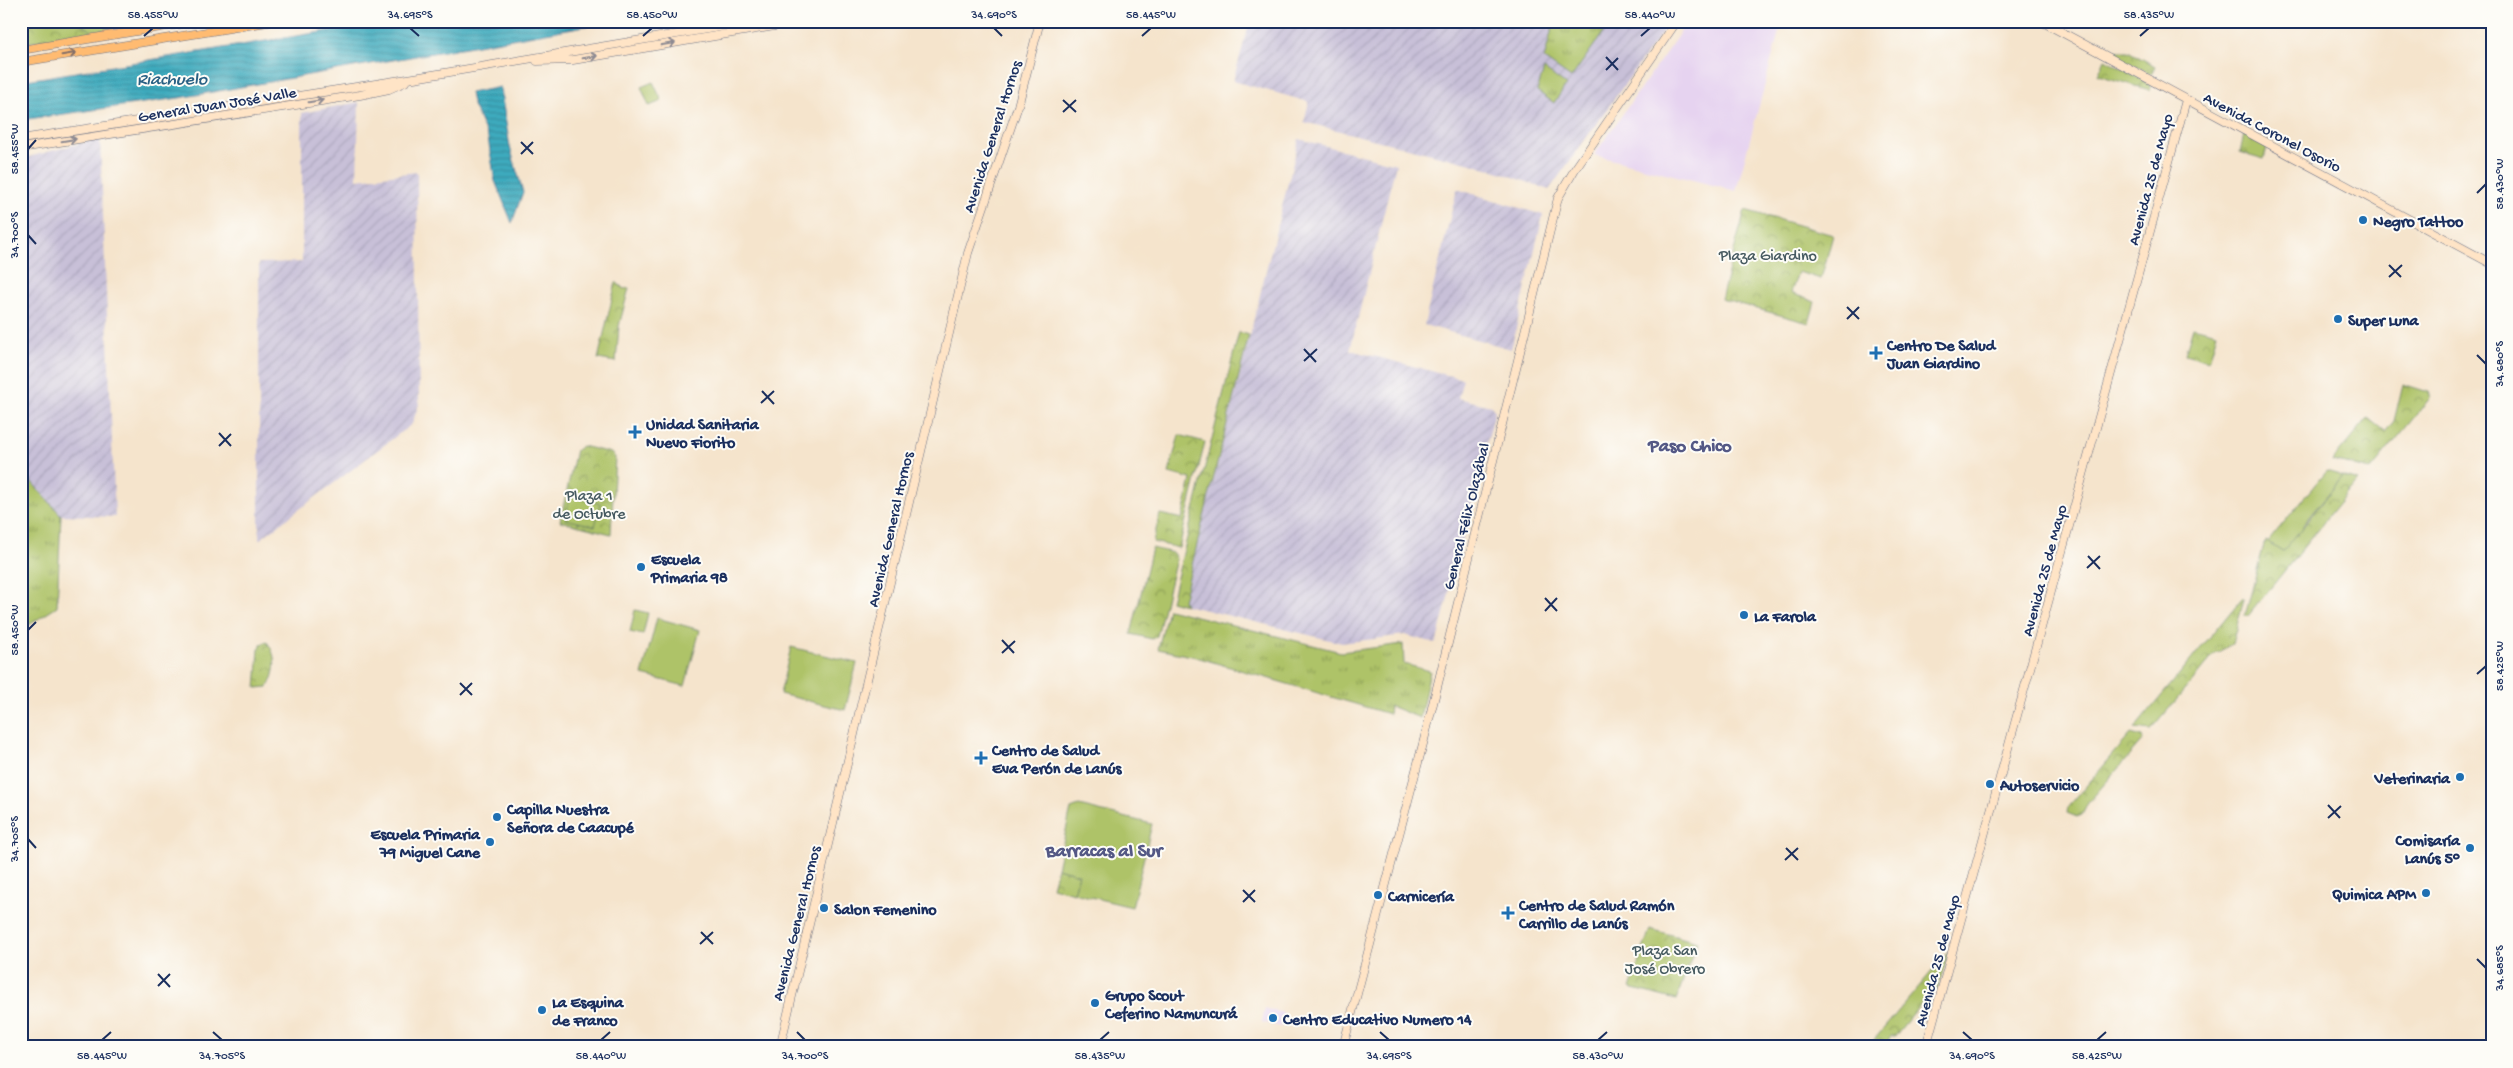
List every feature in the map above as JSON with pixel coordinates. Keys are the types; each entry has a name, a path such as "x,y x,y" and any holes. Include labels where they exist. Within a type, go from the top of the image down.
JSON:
{"main road":[{"path":"21,50 198,21"},
{"path":"21,62 274,21"},
{"name":"General Juan José Valle","path":"21,139 414,78 755,21"},
{"name":"General Juan José Valle","path":"525,60 550,62 573,60 804,21"},
{"name":"Avenida General Hornos","path":"780,1047 966,261 1018,106 1040,21"},
{"name":"General Félix Olazábal","path":"1343,1047 1424,740 1558,198 1574,169 1677,21"},
{"name":"Avenida Coronel Osorio","path":"2042,22 2492,264"},
{"name":"General Juan José Valle","path":"21,148 370,93 389,89 414,78"},
{"name":"Avenida 25 de Mayo","path":"1926,1047 2186,100"}],"shaded area":[{"path":"1250,21 1670,21 1549,190 1491,169 1304,122 1309,102 1233,81"},
{"path":"1688,21 1782,21 1736,191 1594,155"},
{"path":"359,102 357,179 417,172 419,404 412,424 259,540 259,263 302,262 302,113"},
{"path":"100,138 115,517 61,515 21,471 21,159"},
{"path":"1299,139 1396,164 1350,350 1463,379 1458,398 1491,406 1495,411 1437,641 1434,643 1405,635 1342,643 1185,605 1183,602"},
{"path":"1457,189 1543,215 1511,349 1424,325"},
{"name":"Centro Educativo Numero 14","path":"1265,1009 1284,1013 1281,1027 1262,1022"}],"green space":[{"path":"21,21 78,21 93,32 21,44"},
{"path":"78,21 160,21 93,32"},
{"path":"1554,21 1592,21 1605,30 1571,78 1544,59"},
{"path":"2116,51 2128,51 2155,66 2151,74 2114,55"},
{"path":"2105,59 2150,84 2150,90 2098,75"},
{"path":"1544,69 1566,85 1554,103 1537,91"},
{"path":"653,82 662,101 649,106 641,87"},
{"path":"2244,134 2267,147 2264,159 2240,152"},
{"name":"Plaza Giardino","path":"1745,210 1833,235 1821,279 1798,272 1791,293 1815,302 1809,323 1721,299"},
{"path":"616,282 624,289 629,288 619,326 616,362 598,359"},
{"path":"2193,327 2217,333 2209,361 2185,354"},
{"path":"1239,332 1249,335 1183,601 1185,605 1171,601"},
{"path":"2403,384 2428,392 2430,398 2371,470 2332,461 2368,418 2385,432 2394,421"},
{"path":"1179,435 1205,442 1179,548 1153,542 1160,514 1182,519 1191,479 1169,473"},
{"name":"Plaza 1 de Octubre","path":"582,446 611,453 615,457 611,534 560,521 576,450"},
{"path":"2326,471 2343,476 2283,551 2267,543"},
{"path":"2343,476 2357,481 2248,616 2245,616 2265,541 2283,551"},
{"path":"28,478 61,515 57,607 21,630 21,488"},
{"path":"570,496 601,504 595,526 565,519"},
{"path":"1152,548 1173,553 1176,559 1157,636 1152,639 1131,634"},
{"path":"2242,598 2244,599 2232,644 2215,654 2151,730 2135,728"},
{"path":"1168,609 1341,652 1403,644 1404,664 1430,671 1420,718 1390,706 1389,714 1196,657 1158,649"},
{"path":"635,610 648,613 643,635 630,632"},
{"path":"657,618 700,630 685,686 642,675"},
{"path":"267,642 273,653 275,664 273,676 268,687 256,688 259,649 262,644"},
{"path":"791,647 857,663 845,710 780,694"},
{"path":"2131,734 2142,737 2143,740 2088,803 2082,815 2077,817 2067,813 2068,807"},
{"path":"1079,806 1152,824 1132,907 1074,893 1079,874 1057,868 1071,809"},
{"path":"1057,868 1079,874 1074,893 1052,887"},
{"name":"Plaza San José Obrero","path":"1650,929 1697,942 1676,1000 1630,988"},
{"path":"1949,951 1937,990 1933,989 1895,1036 1891,1036 1883,1047 1868,1047"}],"water":[{"name":"Riachuelo","path":"388,21 613,21 179,98 21,120 21,81"},
{"path":"500,87 510,147 523,192 512,223 495,181 488,138 472,103 470,93"}],"place":[{"name":"Negro Tattoo","path":"2363,220"},
{"name":"Super Luna","path":"2338,319"},
{"name":"Centro De Salud Juan Giardino","path":"1876,353"},
{"name":"Unidad Sanitaria Nuevo Fiorito","path":"635,432"},
{"name":"Escuela Primaria 98","path":"641,567"},
{"name":"La Farola","path":"1744,615"},
{"name":"Centro de Salud Eva Perón de Lanús","path":"981,758"},
{"name":"Veterinaria","path":"2460,777"},
{"name":"Autoservicio","path":"1990,784"},
{"name":"Capilla Nuestra Señora de Caacupé","path":"497,817"},
{"name":"Escuela Primaria 79 Miguel Cane","path":"490,842"},
{"name":"Comisaría Lanús 5°","path":"2470,848"},
{"name":"Quimica APM","path":"2426,893"},
{"name":"Carnicería","path":"1378,895"},
{"name":"Salon Femenino","path":"824,908"},
{"name":"Centro de Salud Ramón Carrillo de Lanús","path":"1508,913"},
{"name":"Grupo Scout Ceferino Namuncurá","path":"1095,1003"},
{"name":"La Esquina de Franco","path":"542,1010"},
{"name":"Centro Educativo Numero 14","path":"1273,1018"}],"district":[{"name":"Paso Chico","path":"1690,444"},
{"name":"Barracas al Sur","path":"1104,849"}]}
